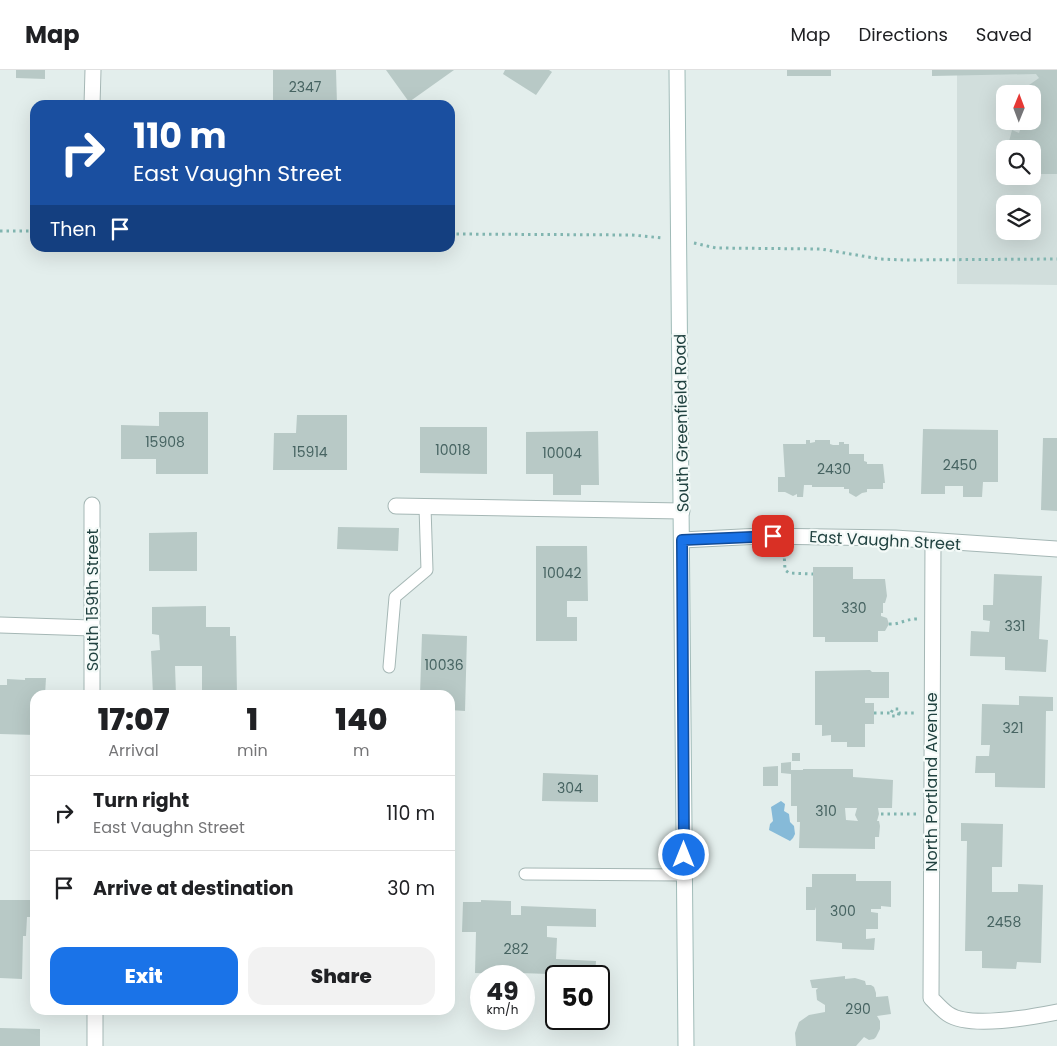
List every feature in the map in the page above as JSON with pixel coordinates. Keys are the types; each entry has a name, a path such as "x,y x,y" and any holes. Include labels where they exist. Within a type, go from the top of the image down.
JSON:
{"street":[{"path":"92,70 92,100"},
{"name":"South Greenfield Road","path":"677,70 686,1046"},
{"name":"South 159th Street","path":"92,505 92,690"},
{"path":"396,506 682,511"},
{"name":"East Vaughn Street","path":"682,540 761,536 895,538 1057,549"},
{"name":"North Portland Avenue","path":"933,541 931,998 949,1015 971,1021 1018,1020 1057,1012"},
{"path":"0,626 92,628"},
{"path":"95,1015 95,1046"}],"lane":[{"path":"389,667 396,597 426,570 425,507"},
{"path":"525,874 685,875"}],"path":[{"path":"0,231 30,231"},
{"path":"455,234 632,235 679,240 716,248 821,249 880,259 904,260 1057,259"},
{"path":"785,536 785,570 790,573 813,574"},
{"path":"889,624 894,625 907,619 932,619"},
{"path":"874,713 891,713 893,709 899,709 899,713 931,712"},
{"path":"881,814 931,814"}],"shaded area":[{"path":"957,70 1057,70 1057,285 957,284"}],"water":[{"path":"781,801 785,804 784,811 789,814 790,822 794,826 795,834 790,841 769,830 770,824 773,821 771,807"}],"building":[{"path":"16,70 45,70 45,79 16,78"},
{"path":"273,70 336,70 337,100 273,100"},
{"path":"386,70 454,70 412,100 408,100"},
{"path":"505,70 549,70 552,72 536,95 503,74"},
{"path":"787,70 831,70 831,76 787,76"},
{"path":"932,70 1057,70 1057,174 1041,174 1041,140 1009,140 1012,130 1019,133 1020,130 1041,130 1041,85 1029,85 1039,78 1036,74 932,76"},
{"path":"159,412 208,412 208,474 156,474 156,459 121,459 121,425 159,426"},
{"path":"297,415 347,415 347,470 273,470 274,433 296,433"},
{"path":"420,427 487,427 487,474 420,473"},
{"path":"923,429 998,430 998,482 983,482 982,497 963,497 963,486 945,486 945,494 921,494"},
{"path":"598,431 599,485 581,485 581,495 553,495 553,474 526,474 526,432"},
{"path":"1043,438 1057,438 1057,511 1041,510"},
{"path":"806,440 810,440 810,443 815,442 815,440 830,440 830,444 833,445 839,445 839,442 844,442 844,444 849,444 849,454 864,454 864,461 867,464 883,464 885,483 883,483 883,489 867,489 867,492 856,497 849,493 849,489 844,489 844,487 812,487 812,485 804,485 803,497 797,497 797,494 793,496 785,492 778,492 778,477 785,477 783,444 806,444"},
{"path":"338,527 399,528 398,551 337,549"},
{"path":"197,532 197,571 149,571 149,533"},
{"path":"536,546 587,546 588,601 567,601 567,617 577,617 577,641 536,641"},
{"path":"813,567 853,567 853,579 885,579 887,596 885,603 883,603 883,613 881,613 881,616 887,618 889,624 885,631 878,631 878,642 825,642 825,637 813,637"},
{"path":"994,574 1042,576 1039,639 1048,640 1046,672 1005,670 1005,657 970,656 971,631 989,632 990,621 983,620 983,605 993,605"},
{"path":"206,606 206,627 230,627 230,636 236,636 237,690 202,690 202,666 175,666 176,690 153,690 151,651 160,650 159,635 152,634 152,607"},
{"path":"422,634 467,636 465,711 455,710 455,690 420,690"},
{"path":"870,670 872,672 889,672 889,698 865,698 865,703 874,703 874,724 865,724 865,747 847,747 847,742 831,742 831,735 822,736 822,725 815,725 815,671"},
{"path":"25,678 46,678 45,690 30,690 30,735 0,734 0,685 7,685 7,679 25,680"},
{"path":"1019,696 1053,697 1053,711 1046,711 1045,788 995,787 995,773 975,773 976,756 989,756 990,745 981,745 982,704 1019,705"},
{"path":"792,753 800,753 800,761 792,761"},
{"path":"791,762 791,770 853,769 853,777 893,780 892,808 878,808 877,821 879,821 880,826 879,837 875,837 875,849 799,848 800,822 797,822 797,806 791,806 791,774 781,773 781,763","holes":["845,808 857,808 855,815 858,821 846,820"]},
{"path":"778,766 778,786 763,786 763,767"},
{"path":"543,773 598,775 598,802 542,801"},
{"path":"961,823 1003,824 1002,867 992,867 992,892 1018,892 1018,884 1043,885 1041,963 1017,962 1016,969 982,968 982,951 965,951 967,841 961,841"},
{"path":"812,874 856,874 856,881 891,881 891,907 881,906 881,909 871,909 871,912 878,913 878,929 866,929 866,939 875,938 874,950 842,949 842,943 816,941 816,907 815,910 806,910 806,887 812,887"},
{"path":"0,900 30,900 30,917 27,917 26,936 23,936 22,979 0,978"},
{"path":"481,900 511,901 511,915 521,915 521,906 596,909 596,927 547,926 547,937 557,938 556,959 596,961 596,965 545,965 545,974 535,974 535,965 475,965 476,932 462,932 463,902 481,902"},
{"path":"845,976 845,979 855,978 865,981 866,985 874,987 876,997 888,996 891,1014 877,1016 880,1021 880,1029 876,1037 869,1040 864,1037 856,1046 796,1046 795,1033 799,1022 809,1015 825,1012 825,1005 817,1000 816,990 818,988 812,988 810,980"},
{"path":"0,1028 40,1029 40,1046 0,1046"}],"route":[{"path":"684,855 682,540 773,536"}]}
